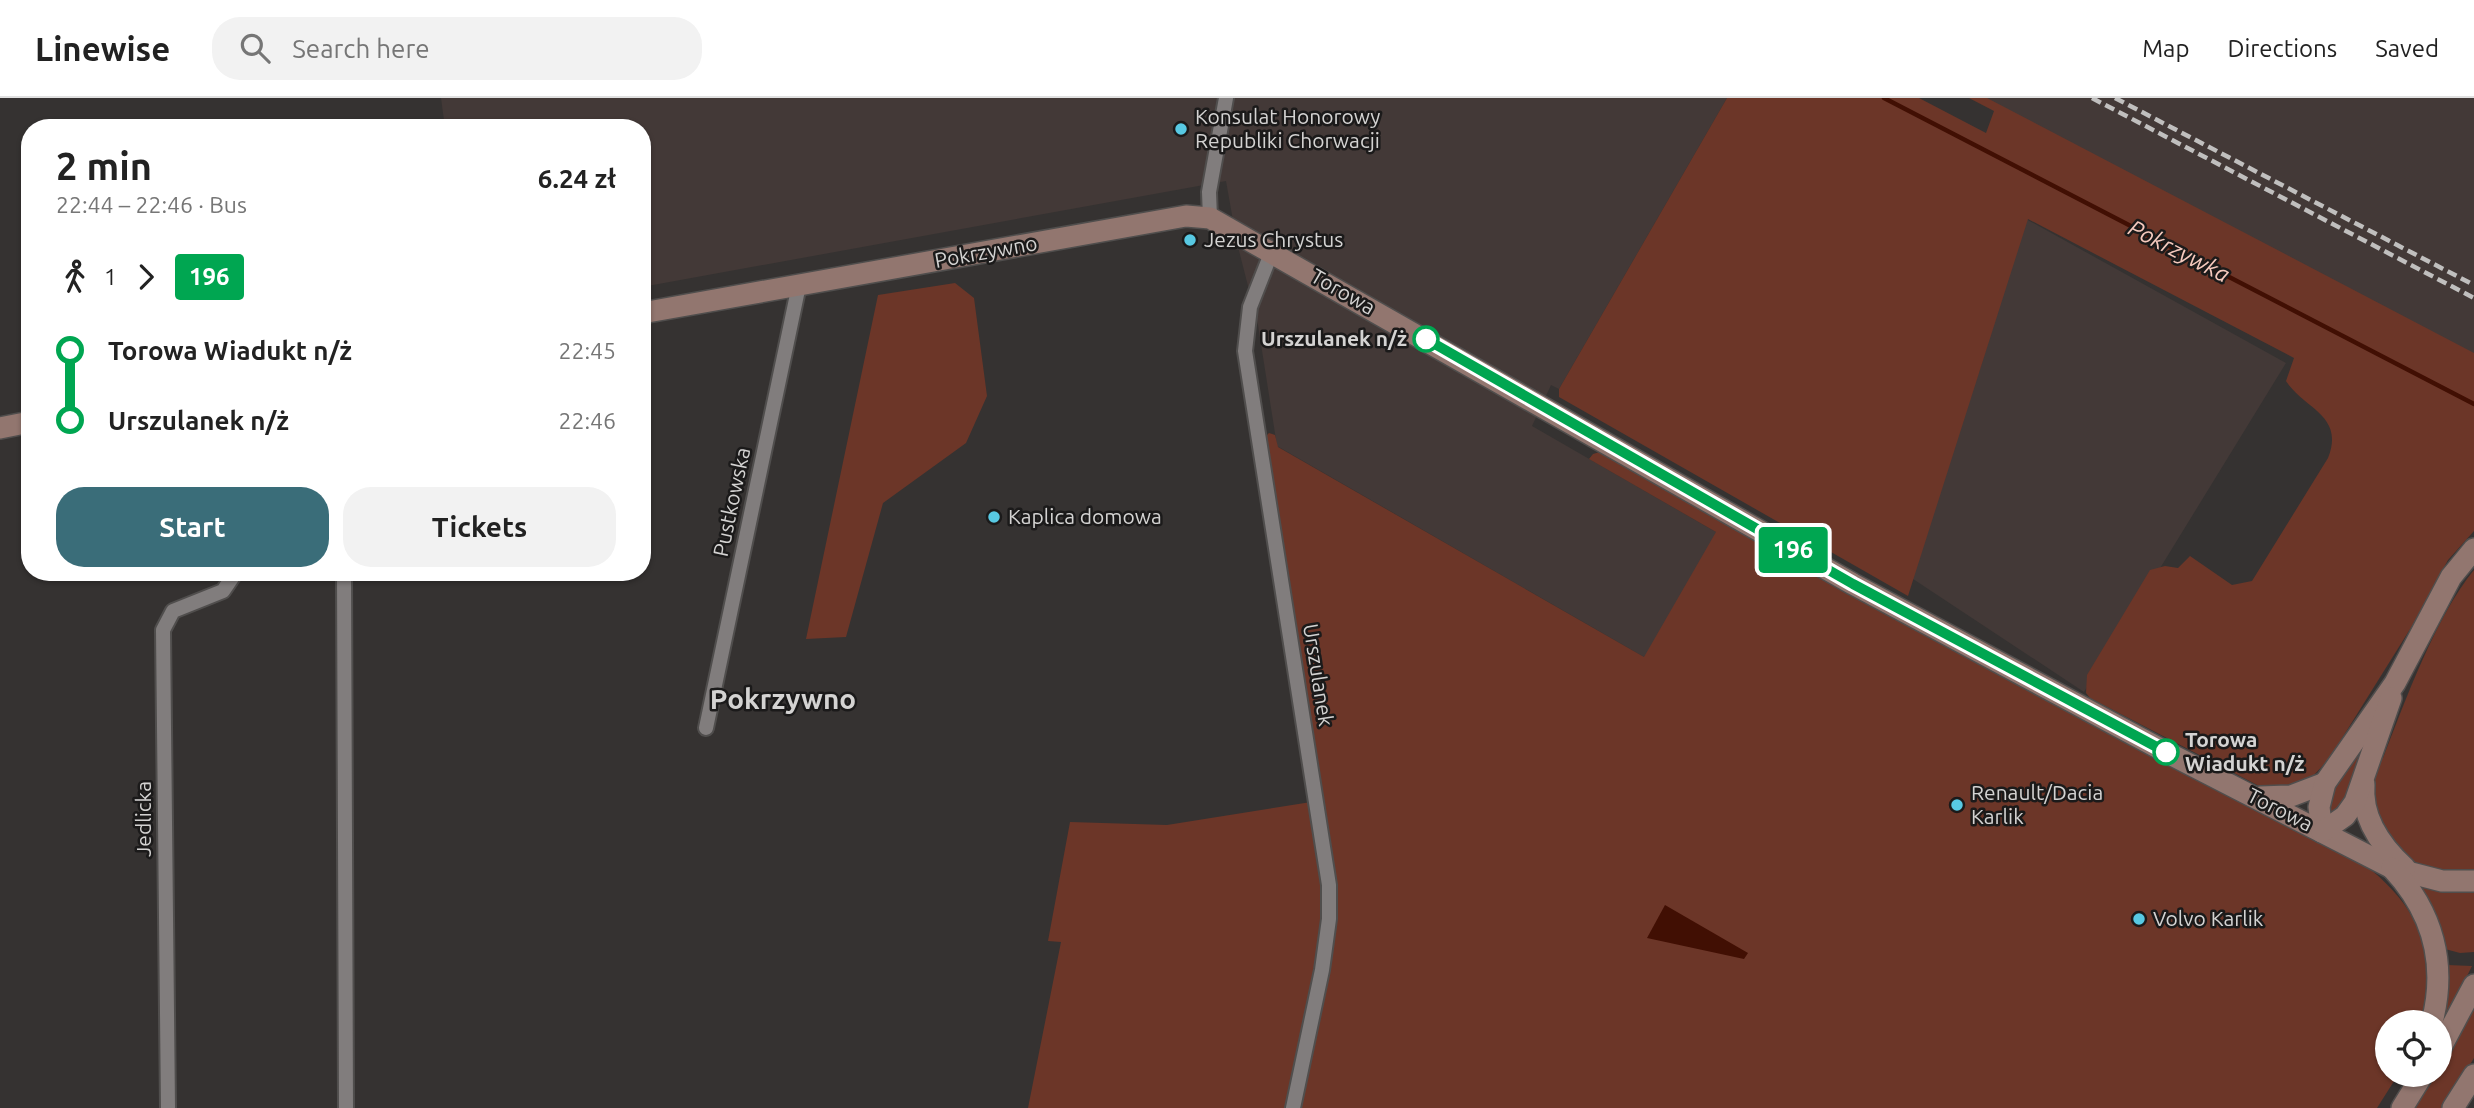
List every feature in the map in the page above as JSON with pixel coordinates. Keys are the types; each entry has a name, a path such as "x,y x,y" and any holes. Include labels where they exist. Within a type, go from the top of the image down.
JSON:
{"street":[{"path":"1210,218 1209,192 1226,98"},
{"name":"Pokrzywno","path":"651,311 1186,216 1210,218"},
{"name":"Torowa","path":"1210,218 1853,584 2250,796 2402,871"},
{"name":"Urszulanek","path":"1272,251 1250,307 1245,351 1329,896 1322,970 1293,1108"},
{"name":"Pustkowska","path":"706,728 799,285"},
{"path":"0,428 21,424"},
{"path":"2395,684 2364,777 2349,811 2322,831 2319,807 2325,783 2395,684 2451,577 2474,549"},
{"name":"Jedlicka","path":"168,1108 163,630 173,611 223,591 230,581"},
{"path":"344,581 346,1108"},
{"path":"2364,777 2364,805 2372,827 2402,871 2435,941 2439,978 2434,1010"},
{"path":"2250,796 2291,796 2325,783"},
{"path":"2402,871 2447,882 2474,881"},
{"path":"2452,1026 2474,985"},
{"path":"2455,1108 2474,1075"},
{"path":"2402,1108 2410,1087"},
{"path":"2402,1108 2415,1087"},
{"path":"2455,1108 2474,1089"}],"shaded area":[{"path":"441,98 1727,98 1559,389 1551,385 1532,426 1716,532 2128,760 1644,657 1277,446 1258,325 1237,243 1226,181 651,285 651,119 444,119"},
{"path":"1727,98 1919,98 1986,133 1994,111 1969,98 1987,98 2474,353 2474,531 2448,560 2412,626 2329,759 2313,776 2281,787 2259,786 2090,698 2086,693 2087,675 2150,570 2165,566 2178,568 2190,556 2232,585 2252,581 2328,458 2332,443 2327,422 2286,381 2294,358 2028,219 1908,596 1559,397 1559,389"},
{"path":"1980,98 2474,98 2474,358"},
{"path":"2026,219 2286,363 2084,692 1904,573 1979,372"},
{"path":"955,283 974,298 987,396 966,443 883,503 846,637 806,639 878,295"},
{"path":"1269,433 1275,435 1278,447 1644,657 1716,532 1589,459 1593,454 1603,451 2364,864 2400,898 2420,933 2424,952 2426,973 2423,1010 2375,1010 2375,1087 2390,1087 2377,1108 1299,1108 1332,952 1335,928 1333,865 1266,436"},
{"path":"2474,570 2474,876 2453,877 2406,860 2387,840 2371,793 2379,756 2383,758 2434,635"},
{"path":"2358,749 2367,753 2337,817 2325,813 2326,802"},
{"path":"1311,802 1324,899 1320,953 1288,1108 1028,1108 1061,942 1048,941 1070,822 1167,825"},
{"path":"2411,880 2474,886 2474,952 2460,953 2445,949"},
{"path":"1665,905 1748,953 1744,959 1647,938"},
{"path":"2447,965 2472,966 2450,1010 2444,1010"},
{"path":"2474,1004 2474,1058 2443,1108 2413,1108 2426,1087 2452,1087 2452,1044"}],"waterway":[{"name":"Pokrzywka","path":"1884,98 2474,404"}],"railway":[{"path":"2092,98 2474,298"},
{"path":"2115,98 2474,285"}],"bus line":[{"name":"196","path":"1426,339 1853,584 2166,752"}],"place":[{"name":"Konsulat Honorowy Republiki Chorwacji","path":"1181,129"},
{"name":"Jezus Chrystus","path":"1190,240"},
{"name":"Urszulanek n/ż","path":"1426,339"},
{"name":"Kaplica domowa","path":"994,517"},
{"name":"Torowa Wiadukt n/ż","path":"2166,752"},
{"name":"Renault/Dacia Karlik","path":"1957,805"},
{"name":"Volvo Karlik","path":"2139,919"}],"district":[{"name":"Pokrzywno","path":"783,699"}]}
